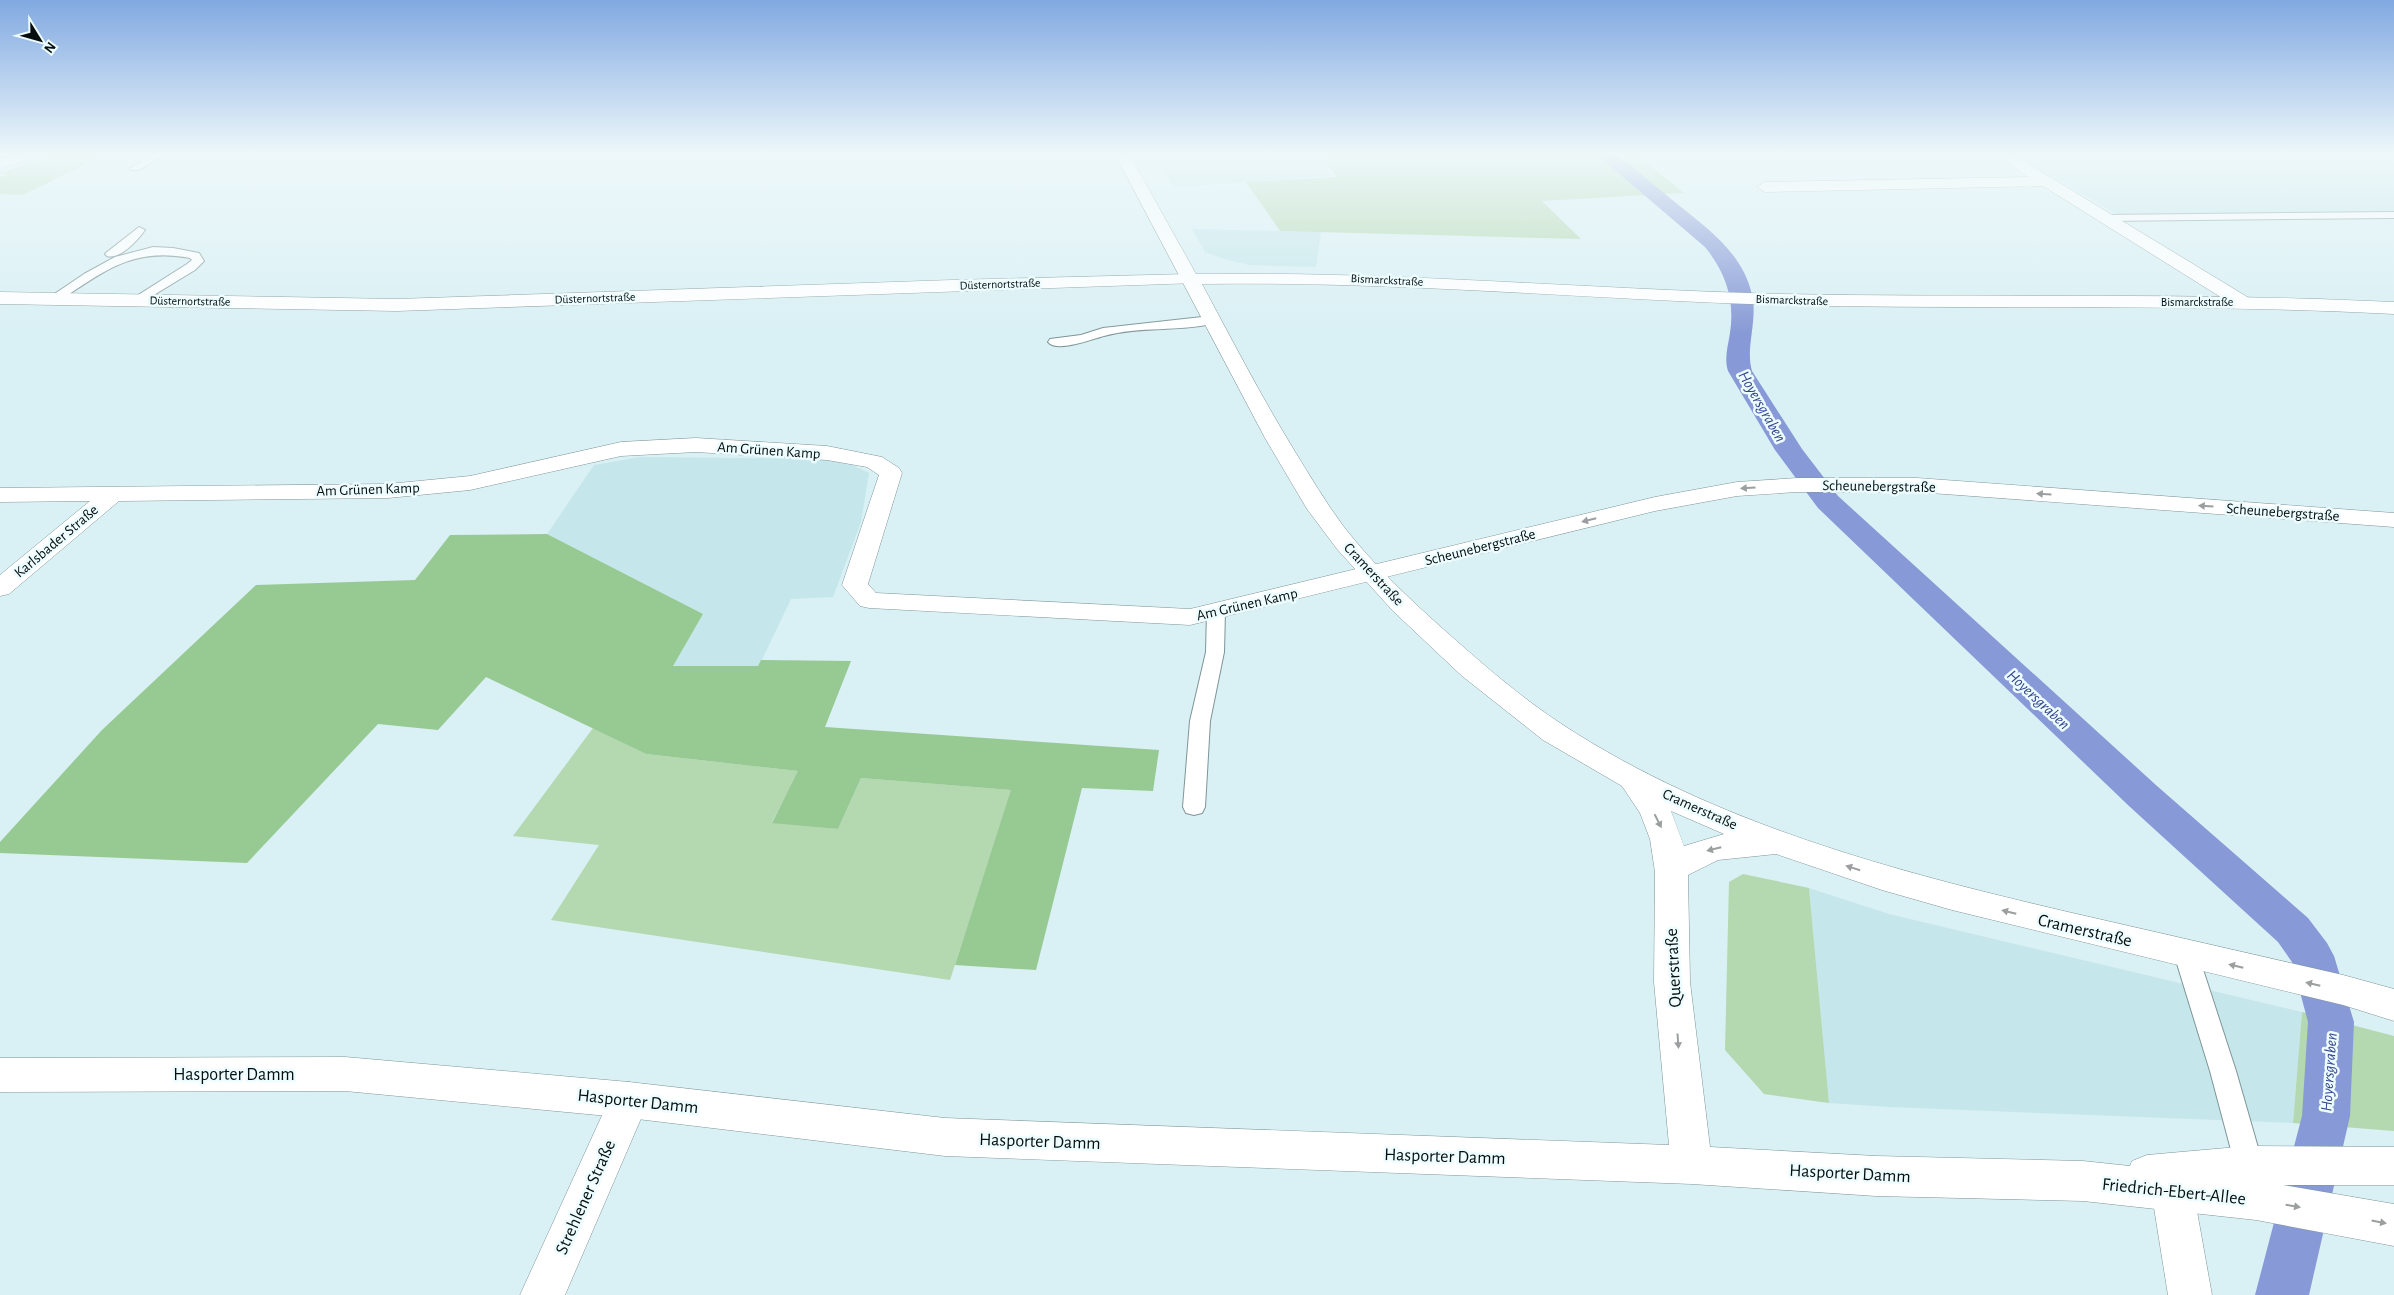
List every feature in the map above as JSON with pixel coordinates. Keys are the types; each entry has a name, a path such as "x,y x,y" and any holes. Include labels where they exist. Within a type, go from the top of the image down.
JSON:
{"street":[{"name":"Cramerstraße","path":"1155,214 1249,394 1335,531 1372,574 1462,662 1504,696 1558,735 1633,779 1779,844 1928,892 2376,998"},
{"path":"2097,214 2242,302"},
{"name":"Bismarckstraße","path":"1190,279 1339,278 1754,299 2242,302 2394,308"},
{"name":"Düsternortstraße","path":"0,298 397,304 942,285 1190,279"},
{"name":"Am Grünen Kamp","path":"0,495 388,491 470,483 621,449 696,445 827,453 874,462 892,473 855,585 869,600 1190,617 1372,574"},
{"name":"Scheunebergstraße","path":"1372,574 1655,504 1737,489 1797,485 1917,485 2394,520"},
{"name":"Karlsbader Straße","path":"0,588 113,494"},
{"name":"Querstraße","path":"1633,779 1661,824 1668,848 1672,967 1681,1088 1692,1165"},
{"name":"Cramerstraße","path":"1670,870 1689,856 1710,849 1729,845 1779,844"},
{"name":"Hasporter Damm","path":"0,1075 345,1074 629,1100 945,1137 1692,1165 1876,1176 2083,1181"},
{"name":"Strehlener Straße","path":"542,1295 629,1100"},
{"name":"Friedrich-Ebert-Allee","path":"2083,1181 2172,1189 2337,1166 2394,1166"},
{"name":"Friedrich-Ebert-Allee","path":"2083,1181 2260,1177 2329,1213 2394,1225"},
{"path":"2172,1189 2190,1295"}],"lane":[{"path":"2103,218 2394,215"},
{"path":"47,298 134,238 139,230"},
{"path":"47,298 118,259 141,251 180,252 195,256 198,261 191,267 139,300"},
{"path":"1055,342 1083,339 1103,332 1211,320"},
{"path":"1194,807 1200,721 1215,652 1216,611"},
{"path":"2186,954 2223,1072 2260,1177"}],"shaded area":[{"path":"1192,229 1321,232 1316,267 1249,265 1221,258 1205,252"},
{"path":"640,457 823,459 852,465 869,473 861,522 833,597 791,599 759,666 672,666 703,614 547,534 594,465"},
{"path":"1809,888 1889,914 2302,1012 2293,1123 1829,1103"}],"green space":[{"path":"1269,214 1556,214 1581,239 1280,231"},
{"path":"547,534 703,614 673,666 758,666 761,660 851,661 825,727 1159,750 1153,791 1082,788 1036,970 955,965 1011,790 861,778 838,829 772,823 798,771 646,754 486,677 438,730 378,724 247,863 0,853 0,842 102,730 256,585 415,580 450,535"},
{"path":"593,728 646,754 799,771 772,822 838,829 861,778 1012,790 950,980 551,920 599,845 513,836"},
{"path":"1743,874 1809,888 1829,1103 1764,1094 1725,1050 1729,882"},
{"path":"2302,1012 2394,1036 2394,1131 2293,1123"}],"waterway":[{"name":"Hoyersgraben","path":"1678,214 1712,243 1728,263 1738,283 1743,305 1738,359 1740,371 1807,477 1828,502 2143,796 2293,930 2312,956 2331,1022 2326,1116 2282,1295"}]}
